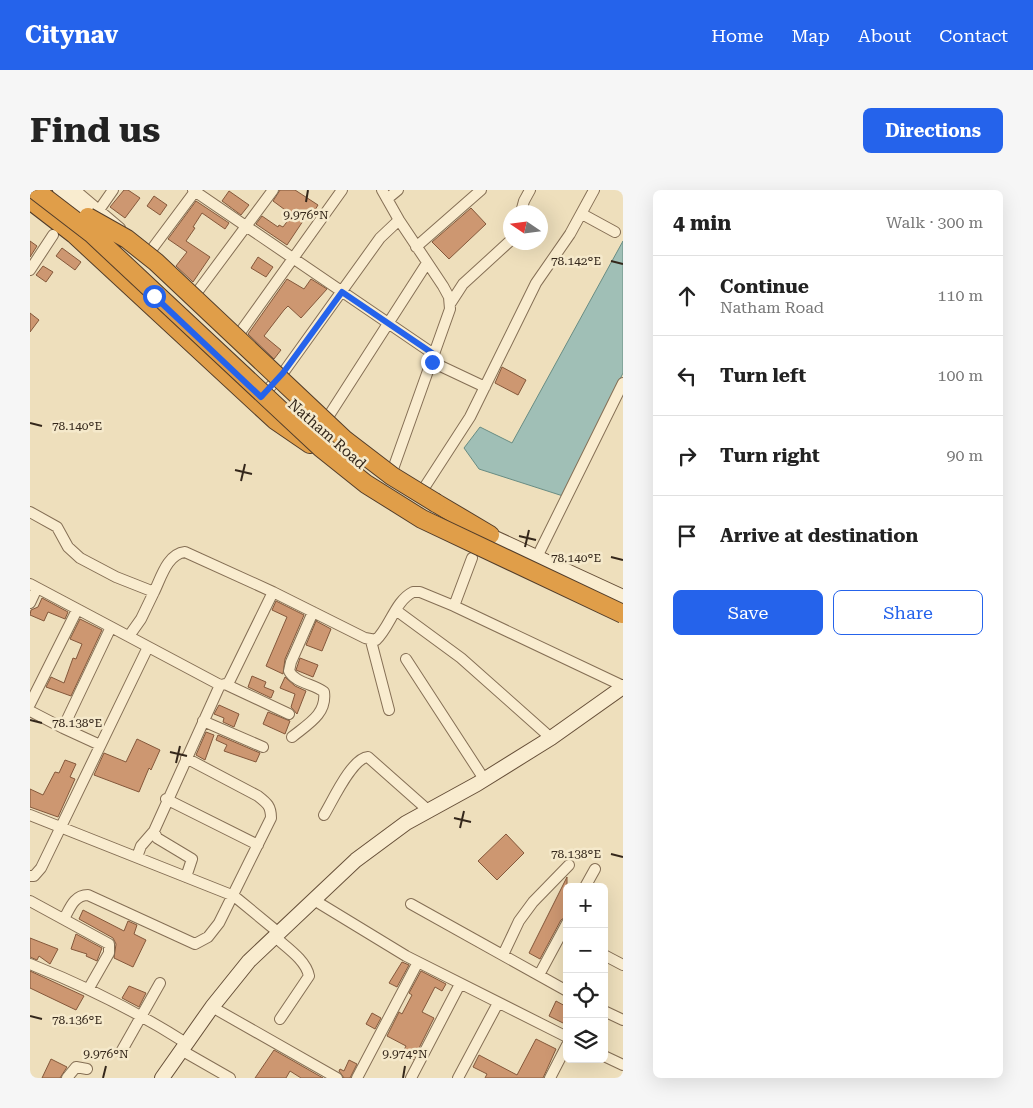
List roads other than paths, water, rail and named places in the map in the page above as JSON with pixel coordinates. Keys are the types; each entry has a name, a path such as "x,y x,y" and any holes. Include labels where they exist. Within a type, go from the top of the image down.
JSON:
{"highway":[{"path":"35,190 91,233 321,448 366,484 429,522 623,616"},
{"path":"54,190 94,214 156,262 350,445 392,476 490,535"},
{"path":"30,200 74,234 260,407 284,427 313,445"},
{"path":"94,214 118,242 300,413 361,467 402,494 452,521 623,601"}],"main road":[{"name":"Natham Road","path":"60,190 278,378 341,445 372,469 431,506 623,597"},
{"name":"Natham Road","path":"30,191 103,249 313,445 359,483 421,522 623,616"},
{"path":"162,1078 212,1007 248,962 356,860 406,823 551,738 623,686"}],"street":[{"path":"75,190 94,214 150,254 239,334 278,378 362,446 393,469 535,556 623,383"},
{"path":"94,214 113,190"},
{"path":"195,295 273,190"},
{"path":"239,334 342,190"},
{"path":"393,469 450,313 450,304 443,286 399,220 385,194 398,190"},
{"path":"416,246 481,190"},
{"path":"424,488 459,436 485,387 526,300 582,214 594,190"},
{"path":"150,254 194,191 388,323 434,359 485,387"},
{"path":"523,205 526,192"},
{"path":"582,214 615,232"},
{"path":"261,397 278,378 380,238 399,220"},
{"path":"30,270 53,235"},
{"path":"450,304 463,284 503,247"},
{"path":"328,417 427,263"},
{"path":"30,512 57,527 68,547 80,558 116,577 154,592"},
{"path":"129,636 142,619 171,559 178,553 185,552 273,592 371,641 376,640 382,635 403,600 413,592 420,592 454,606 623,686"},
{"path":"454,606 472,558"},
{"path":"30,603 34,586 222,685 289,714"},
{"path":"137,857 141,846 154,831 166,799 203,721 222,685 230,680 273,592"},
{"path":"30,704 77,610"},
{"path":"397,610 461,658 551,738"},
{"path":"292,737 322,712 325,702 324,692 317,686 297,679 289,671 291,662 313,612"},
{"path":"63,728 111,627"},
{"path":"371,641 389,710"},
{"path":"30,876 34,876 41,868 148,647"},
{"path":"406,659 484,779"},
{"path":"30,711 100,746"},
{"path":"203,721 262,748"},
{"path":"324,815 354,765 362,757 368,757 379,764 429,811"},
{"path":"64,919 74,900 81,895 88,895 197,944 208,937 219,924 271,818 268,804 186,758"},
{"path":"166,799 258,846"},
{"path":"30,814 234,896 277,935 308,971 309,976 280,1019"},
{"path":"154,831 157,838 192,859 186,877"},
{"path":"503,955 519,921 533,902 569,865"},
{"path":"588,883 595,869"},
{"path":"30,900 109,944 109,953 89,988"},
{"path":"314,900 418,962 563,1035"},
{"path":"412,904 563,989"},
{"path":"539,975 565,928"},
{"path":"608,957 623,965"},
{"path":"357,1078 418,962"},
{"path":"30,964 89,988 143,1016 230,1078"},
{"path":"121,1052 160,983"},
{"path":"411,1078 460,984"},
{"path":"458,1078 498,1003"},
{"path":"212,1007 337,1078"},
{"path":"608,1013 623,1020"},
{"path":"550,1078 563,1053"},
{"path":"608,1058 623,1065"},
{"path":"67,1078 76,1067 87,1069"}],"water":[{"path":"623,241 623,373 563,496 479,469 464,448 480,427 512,443"}]}
